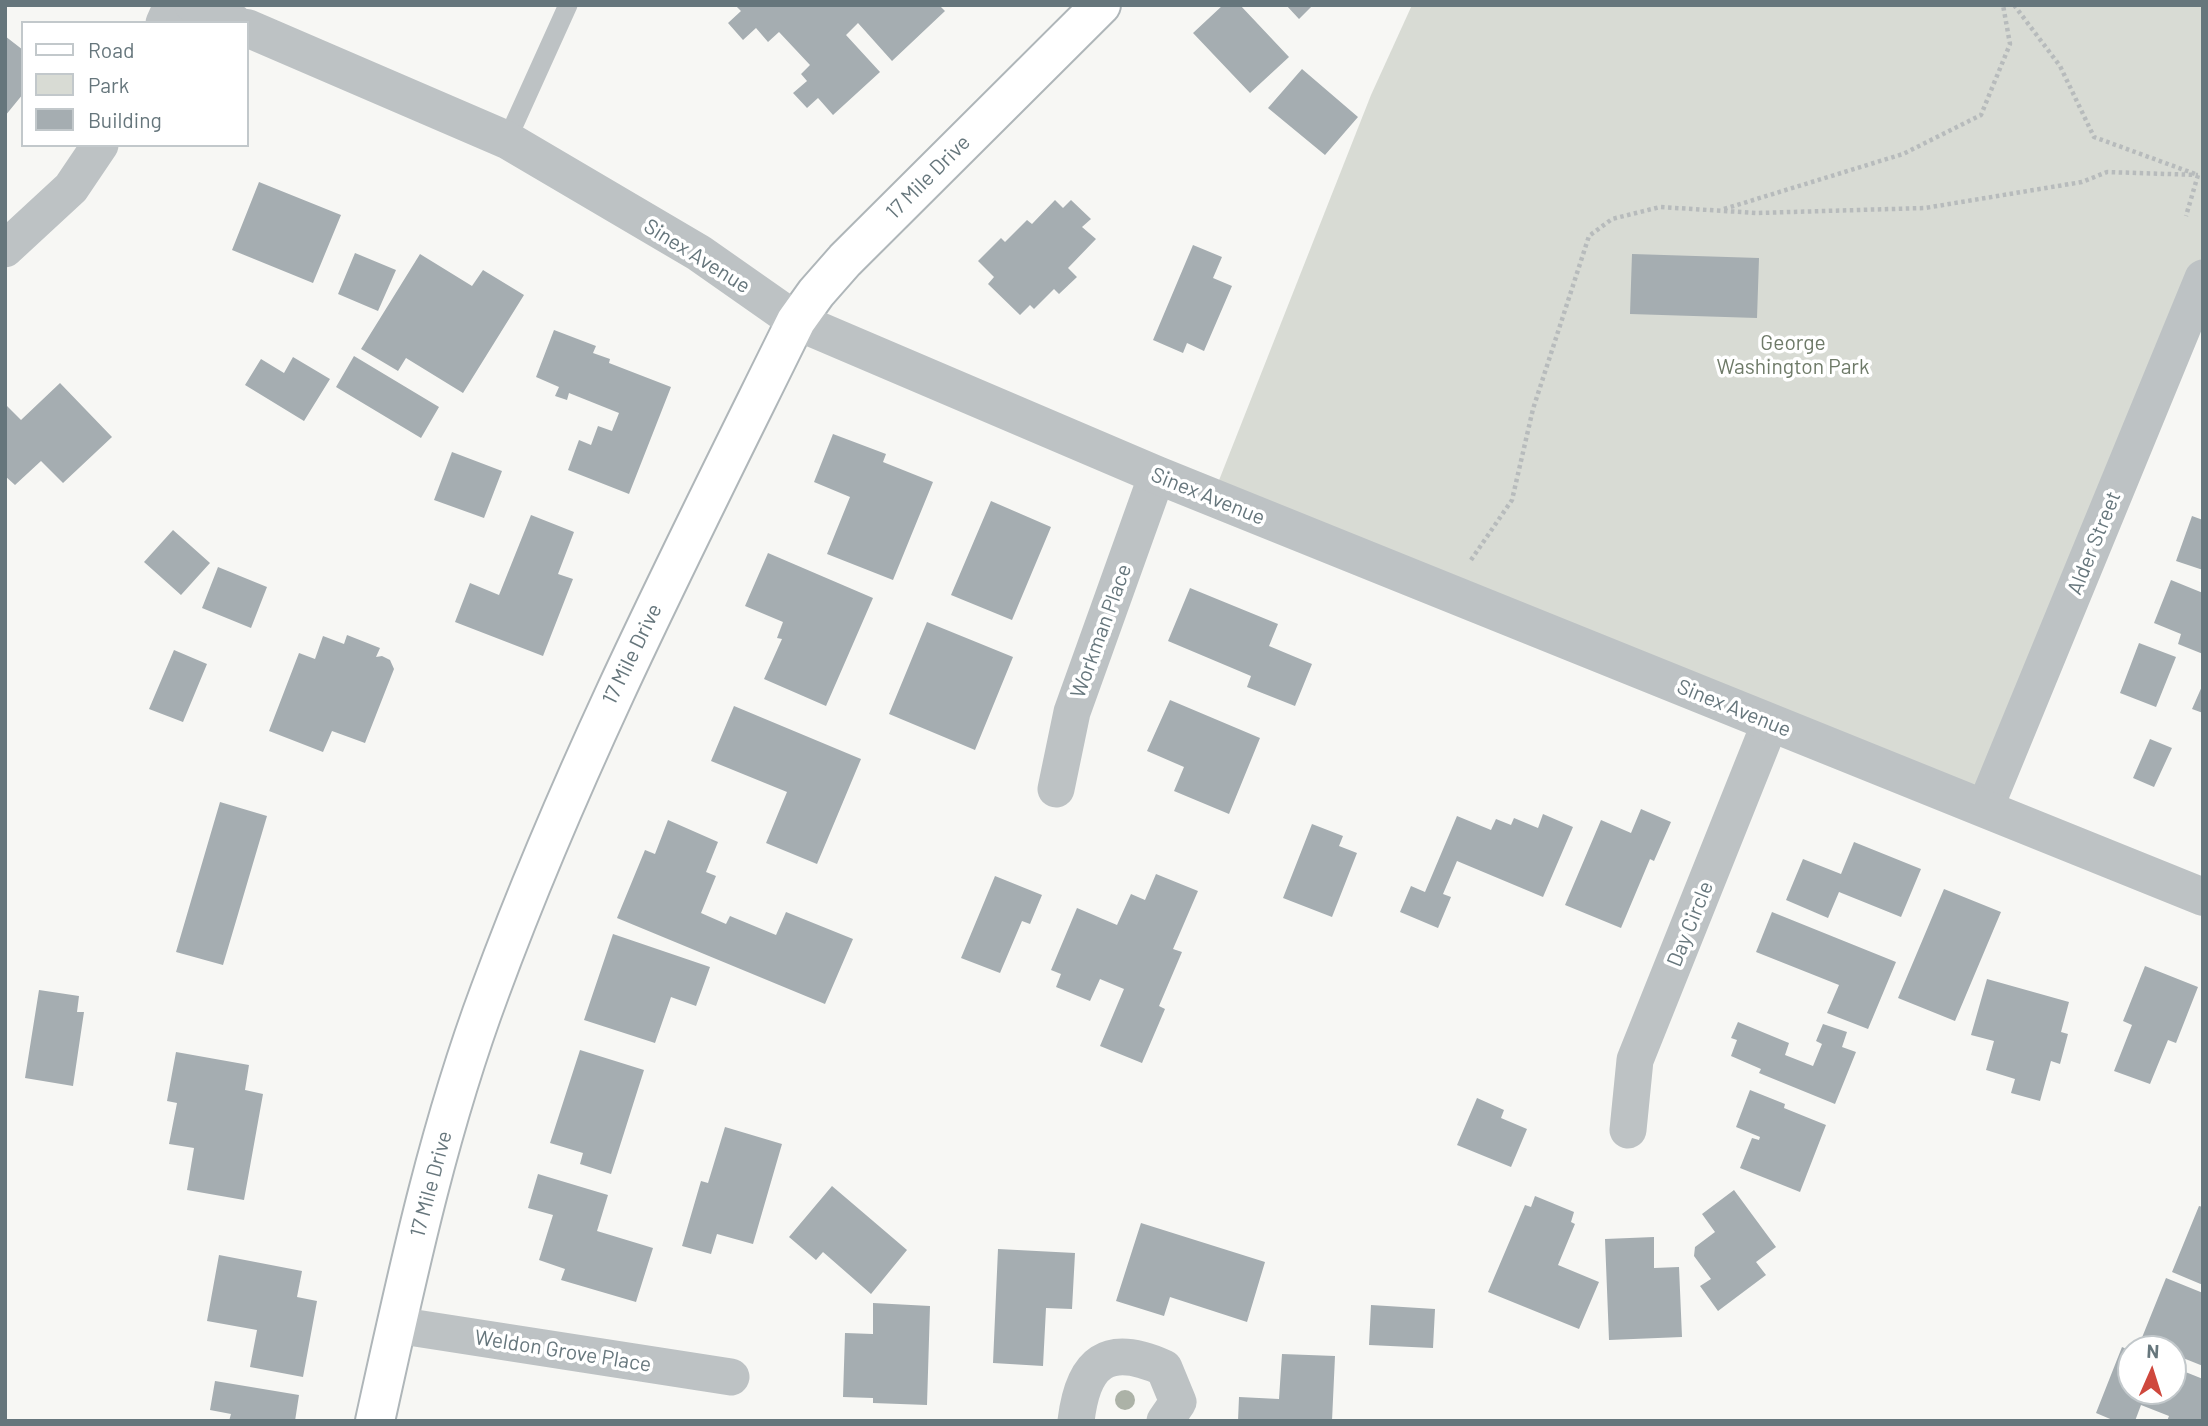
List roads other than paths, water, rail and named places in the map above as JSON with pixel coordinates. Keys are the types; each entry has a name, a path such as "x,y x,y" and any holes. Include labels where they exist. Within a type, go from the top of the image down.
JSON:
{"main road":[{"name":"17 Mile Drive","path":"375,1421 433,1168 489,993 537,870 605,710 796,321 845,260 1101,5"}],"street":[{"path":"165,21 172,5"},
{"path":"194,5 230,21"},
{"name":"Sinex Avenue","path":"248,28 507,140 699,253 796,321 1157,475 2203,897"},
{"path":"5,248 71,188 99,147"},
{"name":"Alder Street","path":"1985,808 2203,278"},
{"name":"Workman Place","path":"1056,789 1072,712 1157,475"},
{"name":"Day Circle","path":"1628,1130 1635,1060 1770,723"},
{"name":"Weldon Grove Place","path":"396,1325 731,1377"},
{"path":"1076,1421 1079,1392 1086,1375 1103,1360 1138,1357 1164,1368 1178,1402 1166,1421"}],"lane":[{"path":"507,140 568,5"}],"park label":[{"name":"George Washington Park","path":"1793,355"}]}
